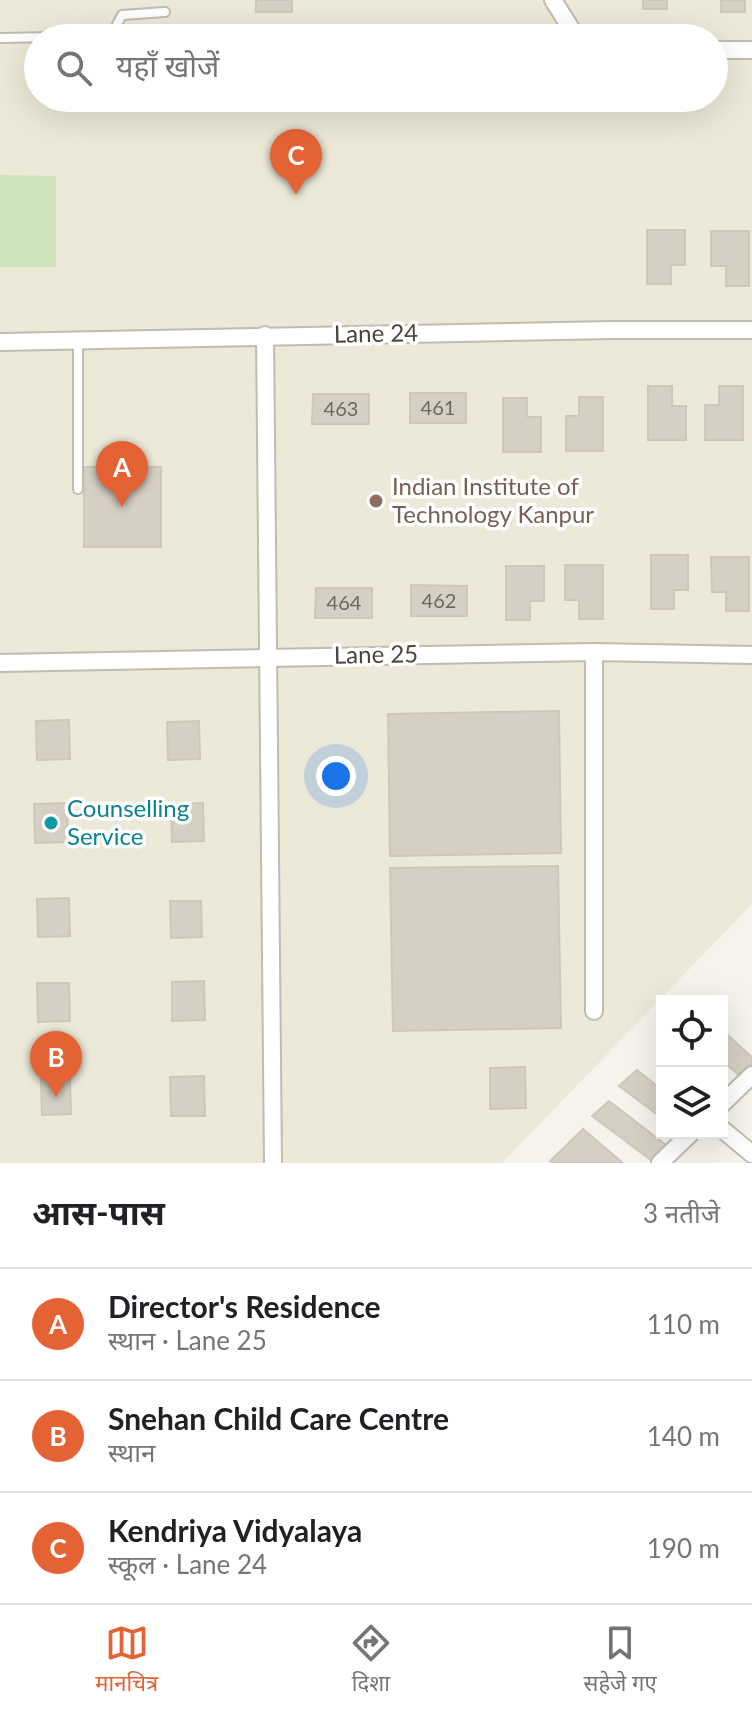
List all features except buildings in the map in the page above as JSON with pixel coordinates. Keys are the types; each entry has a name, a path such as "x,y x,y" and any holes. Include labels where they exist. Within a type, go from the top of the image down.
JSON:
{"street":[{"path":"553,0 568,24"},
{"path":"728,50 752,50"},
{"name":"Lane 24","path":"0,342 265,335 752,330"},
{"path":"265,335 273,1157"},
{"path":"594,652 594,1011"},
{"name":"Lane 25","path":"0,663 594,652 752,655"},
{"path":"728,1098 752,1075"},
{"path":"728,1134 752,1154"},
{"path":"660,1163 685,1139"}],"lane":[{"path":"117,24 122,15 165,12"},
{"path":"0,38 24,38"},
{"path":"78,340 78,489"}],"shaded area":[{"name":"Indian Institute of Technology Kanpur","path":"0,0 752,0 752,904 664,995 656,995 656,1003 502,1163 0,1163"}],"green space":[{"path":"0,175 56,176 56,267 0,267"}],"place":[{"name":"Kendriya Vidyalaya","path":"296,195"},
{"name":"Indian Institute of Technology Kanpur","path":"376,501"},
{"name":"Director's Residence","path":"122,507"},
{"name":"Counselling Service","path":"51,823"},
{"name":"Snehan Child Care Centre","path":"56,1097"}]}
